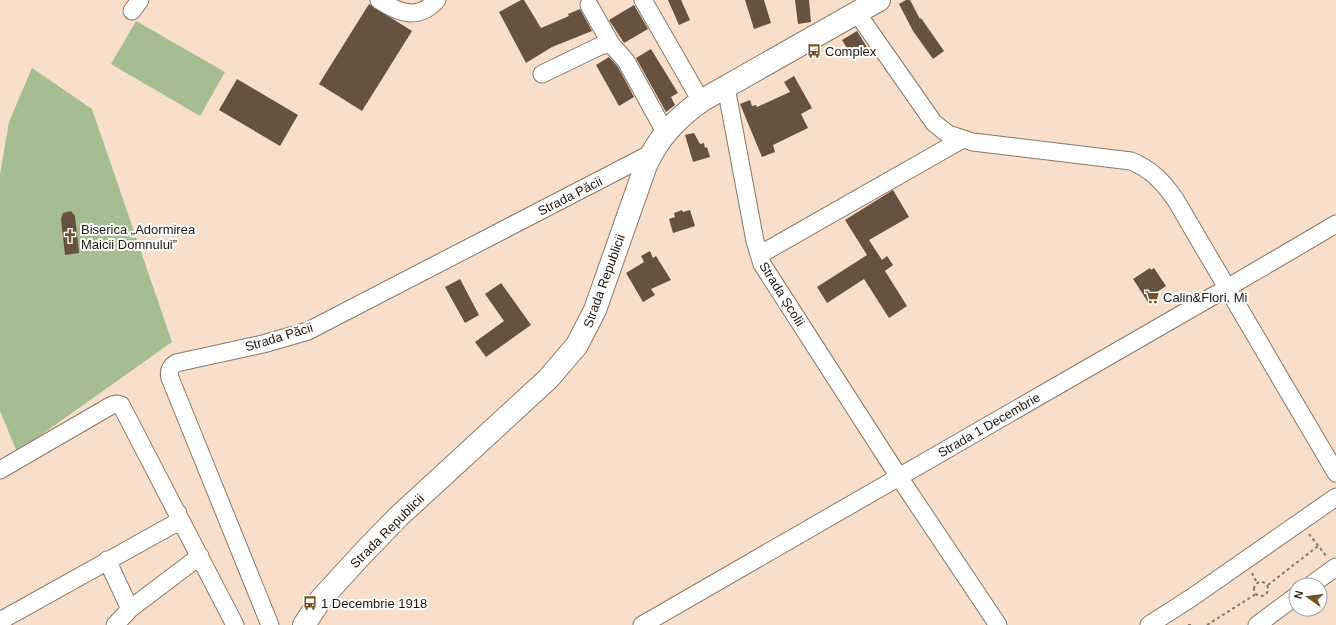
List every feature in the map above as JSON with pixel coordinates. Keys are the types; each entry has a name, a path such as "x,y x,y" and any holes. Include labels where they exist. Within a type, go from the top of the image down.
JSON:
{"main road":[{"name":"Strada Republicii","path":"304,625 321,599 399,516 548,379 577,345 593,316 650,154 665,132 685,112 701,101 878,0"}],"street":[{"path":"379,0 399,12 408,13 420,13 431,7 437,0"},
{"path":"643,0 701,101"},
{"path":"588,5 611,44 626,61 665,132"},
{"path":"857,13 934,124 948,134 961,140 1117,158 1141,165 1151,171 1167,188 1336,473"},
{"path":"542,74 593,49 611,44"},
{"name":"Strada Școlii","path":"726,86 758,255 768,275 899,477 998,625"},
{"path":"758,255 961,140"},
{"name":"Strada Păcii","path":"270,625 170,378 169,372 172,366 176,363 263,344 308,330 650,154"},
{"name":"Strada 1 Decembrie","path":"642,625 1336,224"},
{"path":"0,470 117,404 121,405 178,513 234,625"},
{"path":"1149,625 1336,497"},
{"path":"5,621 107,560 174,524 178,519 178,513"},
{"path":"115,625 130,609 200,556"},
{"path":"107,560 130,609"},
{"path":"1322,577 1335,567"},
{"path":"1257,625 1288,602"}],"path":[{"path":"1300,522 1335,567"},
{"path":"1207,625 1256,594 1264,596 1267,593 1268,585 1318,546"},
{"path":"1256,594 1254,590 1257,583 1261,582 1268,585"}],"green space":[{"path":"136,21 225,72 200,116 111,64"},
{"path":"32,68 92,109 172,342 17,452 0,411 0,175 9,122"}],"building":[{"path":"521,0 524,0 541,28 569,16 568,14 580,9 592,31 552,47 526,63 499,12"},
{"path":"668,0 681,0 690,20 679,25"},
{"path":"745,0 764,0 771,23 754,29"},
{"path":"795,0 809,0 811,22 798,24"},
{"path":"906,0 910,0 920,19 921,18 944,51 933,59 913,31 899,4"},
{"path":"369,4 412,31 362,111 319,84"},
{"path":"634,5 648,29 624,43 609,20"},
{"path":"857,31 868,49 853,58 842,40"},
{"path":"651,49 678,93 671,97 675,105 666,112 636,58"},
{"path":"609,57 618,67 634,97 619,106 596,65"},
{"path":"794,76 812,108 801,114 808,128 773,145 775,152 762,157 740,104 750,100 752,106 756,105 757,107 790,92 784,82"},
{"path":"237,79 298,115 280,146 219,110"},
{"path":"694,133 700,144 704,143 705,148 707,147 710,157 693,162 685,135"},
{"path":"893,190 909,217 869,240 882,260 887,256 893,265 885,271 907,306 889,318 864,279 827,303 817,287 867,255 845,220"},
{"path":"682,210 683,212 690,210 695,226 673,233 669,219 675,217 674,213"},
{"name":"Biserica „Adormirea Maicii Domnului”","path":"71,211 75,216 79,253 65,255 61,219 63,213"},
{"path":"650,251 653,258 656,256 671,280 651,289 655,295 643,302 626,273 644,262 641,256"},
{"path":"1150,268 1151,270 1154,268 1166,286 1157,292 1159,295 1148,302 1133,279"},
{"path":"460,279 479,315 465,323 445,287"},
{"path":"501,283 531,325 486,357 475,342 504,321 485,294"}],"place":[{"name":"Complex","path":"814,51"},
{"name":"Biserica „Adormirea Maicii Domnului”","path":"70,236"},
{"name":"Calin&Flori. Mi","path":"1152,297"},
{"name":"1 Decembrie 1918","path":"310,603"}]}
